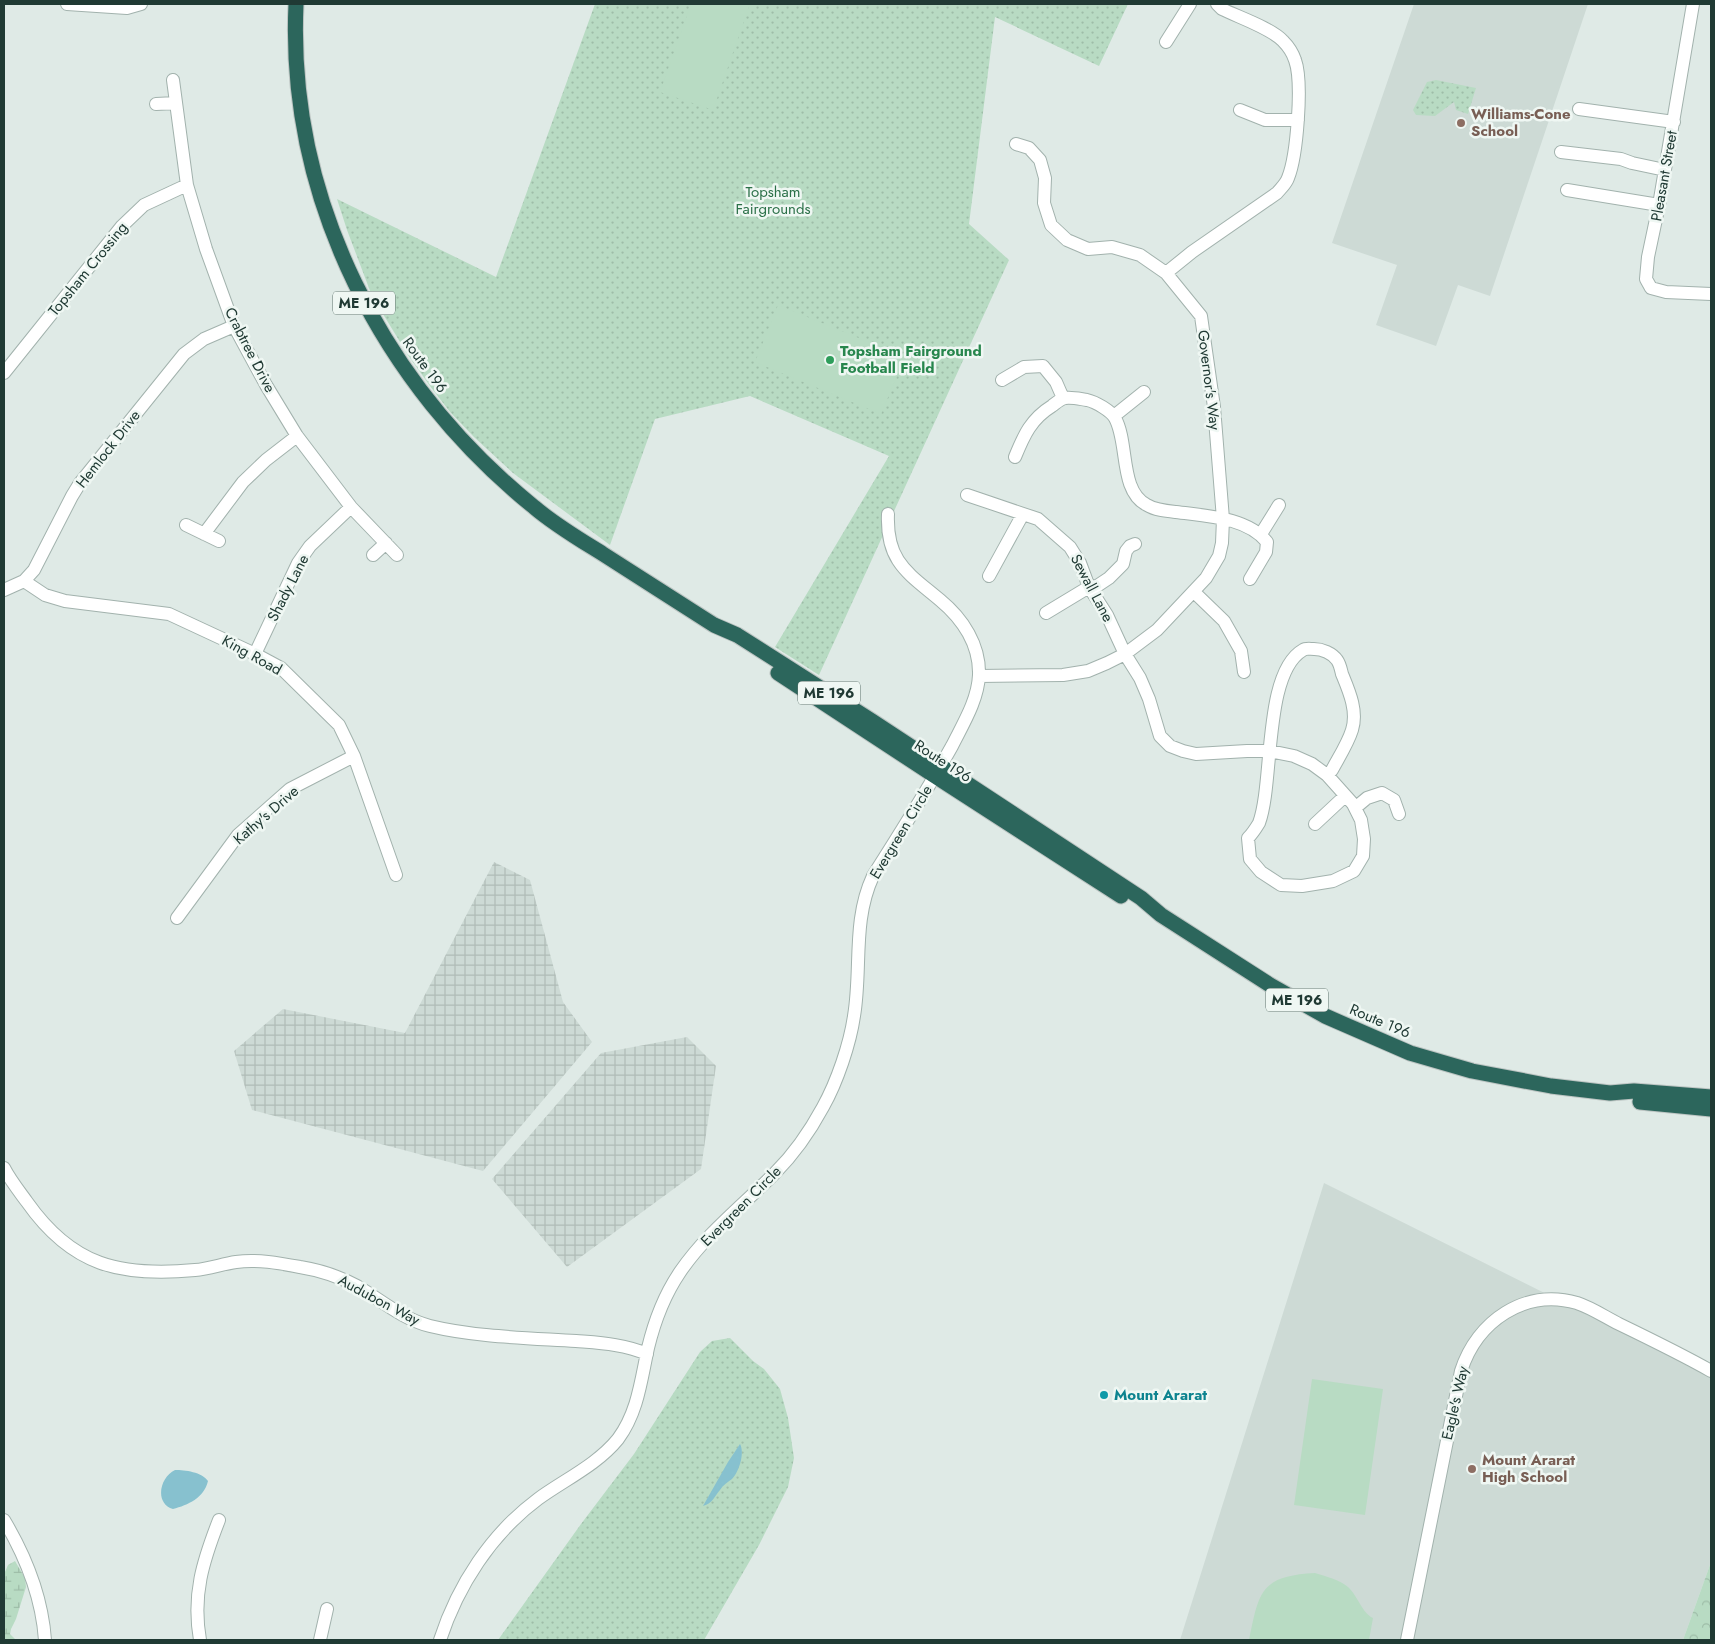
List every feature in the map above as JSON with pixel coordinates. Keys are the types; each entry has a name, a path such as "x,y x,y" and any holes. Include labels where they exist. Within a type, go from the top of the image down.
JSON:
{"highway":[{"name":"Route 196","path":"296,4 299,94 307,142 326,212 348,270 367,310 420,392 480,460 534,508 568,532 714,625 733,643 938,771 1137,906 1161,915 1278,990 1324,1016 1382,1042 1472,1071 1542,1085 1610,1093 1634,1091 1711,1097"},
{"name":"Route 196","path":"1610,1093 1634,1101 1711,1109"}],"street":[{"path":"67,4 127,8 141,4"},
{"path":"1166,42 1190,4"},
{"path":"1166,273 1277,193 1288,180 1293,163 1298,120 1296,61 1289,48 1271,32 1222,9 1217,4"},
{"name":"Pleasant Street","path":"1693,4 1660,205 1648,258 1646,279 1651,288 1666,292 1711,294"},
{"name":"Crabtree Drive","path":"172,80 187,185 206,250 234,326 296,436 351,507 397,555"},
{"path":"156,104 176,103"},
{"path":"1579,109 1674,122"},
{"path":"1240,110 1265,120 1298,120"},
{"name":"Governor's Way","path":"979,676 1063,675 1088,671 1125,654 1157,630 1194,592 1206,578 1219,556 1222,543 1223,519 1214,407 1201,316 1166,273 1140,255 1112,247 1088,249 1067,240 1051,225 1044,203 1045,178 1040,160 1029,148 1016,144"},
{"path":"1561,152 1621,159 1665,170"},
{"name":"Topsham Crossing","path":"4,373 122,226 144,205 187,185"},
{"path":"1567,190 1660,205"},
{"name":"Hemlock Drive","path":"4,590 24,581 34,570 80,483 184,354 204,339 234,326"},
{"path":"1002,380 1024,367 1043,366 1056,382 1063,398"},
{"path":"1114,416 1144,392"},
{"path":"1014,457 1028,427 1043,411 1063,398 1093,401 1114,416 1123,442 1131,488 1137,498 1146,505 1160,510 1223,519 1245,526 1261,534 1267,542 1266,552 1250,579"},
{"path":"204,534 243,482 266,460 296,436"},
{"name":"Sewall Lane","path":"967,496 1038,519 1070,547 1080,563 1088,587 1107,615 1125,654 1140,678 1160,736 1170,746 1196,754 1270,751 1294,756 1312,764 1327,775 1355,808"},
{"path":"1261,534 1279,505"},
{"name":"Shady Lane","path":"255,654 298,563 310,546 351,507"},
{"path":"888,514 888,530 893,551 911,577 959,618 972,641 979,676"},
{"path":"990,576 1023,514"},
{"path":"186,525 219,541"},
{"path":"373,555 386,543"},
{"path":"1046,613 1088,587 1097,586 1109,578 1123,564 1126,551 1135,544"},
{"name":"King Road","path":"24,581 45,595 65,601 169,614 281,668 338,725 354,756 396,875"},
{"path":"1194,592 1224,621 1241,651 1244,672"},
{"path":"1327,775 1332,770 1353,729 1351,695 1337,660 1322,649 1305,649 1294,658 1286,672 1274,712 1264,806 1258,825 1248,838 1250,859 1261,872 1281,885 1302,886 1333,882 1354,871 1362,856 1364,838 1361,820 1355,808 1367,798 1377,793 1382,793 1394,800 1399,814"},
{"name":"Evergreen Circle","path":"440,1640 456,1601 469,1576 507,1525 537,1500 602,1455 617,1440 634,1410 656,1321 679,1274 716,1228 776,1172 794,1152 824,1106 842,1061 855,1016 862,908 867,890 873,876 938,771 972,706 979,676"},
{"name":"Kathy's Drive","path":"177,918 238,835 290,789 354,756"},
{"path":"1315,824 1345,796"},
{"name":"Audubon Way","path":"4,1171 39,1220 65,1245 80,1254 106,1265 153,1273 198,1270 246,1261 301,1267 358,1286 392,1310 429,1326 460,1332 615,1345 647,1354"},
{"name":"Eagle's Way","path":"1407,1640 1461,1371 1471,1346 1487,1326 1499,1316 1531,1302 1553,1300 1571,1302 1590,1308 1711,1371"},
{"path":"4,1520 18,1545 30,1573 40,1604 45,1640"},
{"path":"200,1640 196,1603 205,1557 219,1520"},
{"path":"320,1640 327,1609"}],"shaded area":[{"name":"Williams-Cone School","path":"1414,4 1588,4 1490,296 1458,285 1436,346 1376,325 1397,265 1332,243"},
{"path":"494,862 530,880 563,1002 592,1042 483,1171 252,1110 234,1051 283,1009 405,1033"},
{"path":"687,1037 716,1066 701,1169 567,1267 492,1179 601,1053"},
{"name":"Mount Ararat High School","path":"1324,1183 1711,1376 1711,1562 1683,1640 1180,1640"}],"green space":[{"name":"Topsham Fairgrounds","path":"595,4 1128,4 1099,66 995,17 969,224 1009,260 819,675 775,647 889,456 750,396 655,419 610,545 513,473 450,412 408,355 372,296 347,230 337,199 496,277"},
{"path":"691,4 750,4 713,110 660,92"},
{"path":"1436,80 1476,88 1468,114 1456,110 1454,102 1435,116 1416,115 1413,110 1427,82"},
{"name":"Topsham Fairground Football Field","path":"778,305 905,357 881,414 755,362"},
{"path":"730,1338 764,1369 780,1389 788,1418 794,1458 788,1487 759,1545 704,1640 498,1640 634,1454 700,1352 712,1341"},
{"path":"1312,1379 1383,1389 1365,1515 1294,1505"},
{"path":"15,1561 25,1578 26,1587 10,1634 16,1640 4,1640 5,1572 8,1565"},
{"path":"1711,1562 1711,1640 1683,1640"},
{"path":"1315,1573 1332,1578 1348,1587 1369,1616 1373,1618 1369,1640 1249,1640 1256,1610 1265,1590 1283,1578"}],"water":[{"path":"740,1444 742,1457 735,1476 711,1501 703,1506 728,1462"},
{"path":"175,1470 202,1475 208,1481 203,1492 195,1500 173,1509 163,1501 161,1490 166,1478"}],"place":[{"name":"Williams-Cone School","path":"1461,123"},
{"name":"Topsham Fairground Football Field","path":"830,360"},
{"name":"Mount Ararat","path":"1104,1395"},
{"name":"Mount Ararat High School","path":"1472,1469"}]}
